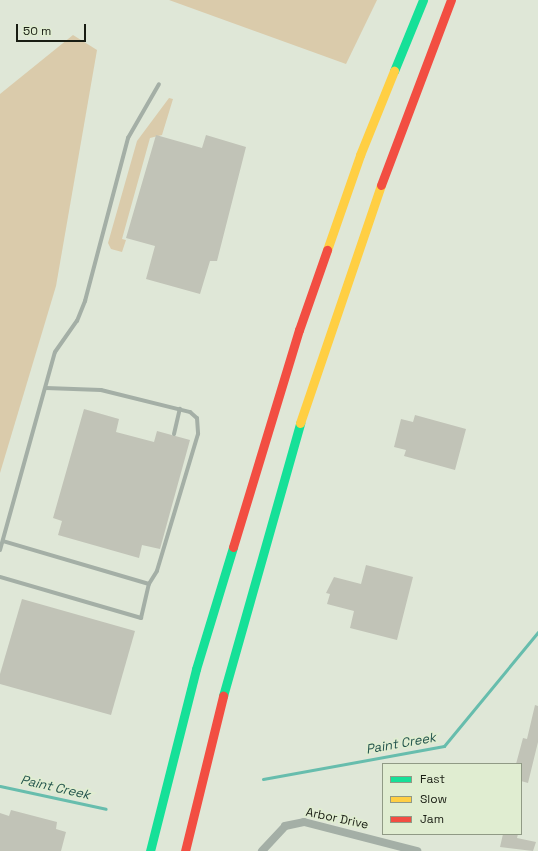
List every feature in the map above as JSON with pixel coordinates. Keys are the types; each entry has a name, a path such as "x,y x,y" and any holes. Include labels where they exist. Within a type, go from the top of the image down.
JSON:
{"highway":[{"path":"150,851 196,669 299,330 360,155 423,0"},
{"path":"185,851 227,677 302,415 405,116 451,0"}],"street":[{"name":"Arbor Drive","path":"262,851 285,826 304,822 417,851"}],"lane":[{"path":"0,550 55,352 77,321 85,302 128,138 159,84"},
{"path":"0,577 141,618 149,584 157,571 198,434 197,418 180,409 101,390 46,388"},
{"path":"174,434 180,409"},
{"path":"2,541 149,584"}],"shaded area":[{"path":"169,0 377,0 346,64"},
{"path":"73,35 97,50 56,286 0,473 0,94"},
{"path":"169,98 173,99 162,135 150,138 122,239 126,240 122,252 111,249 108,243 137,141"}],"building":[{"path":"156,135 202,148 206,135 246,147 217,261 210,261 200,294 146,279 155,246 126,238"},
{"path":"84,409 119,419 116,432 154,442 157,431 190,440 160,549 142,545 139,558 58,535 62,521 53,518"},
{"path":"415,415 466,429 455,470 404,456 406,450 394,447 401,419 413,422"},
{"path":"366,565 413,577 397,640 350,628 354,611 327,604 330,594 326,593 334,577 361,584"},
{"path":"22,599 135,631 111,715 0,684 0,674"},
{"path":"535,705 538,706 538,742 528,783 522,781 522,763 516,763 523,738 527,739"},
{"path":"11,810 57,822 56,829 66,832 61,851 0,851 0,813 9,816"},
{"path":"503,835 518,835 517,838 536,842 533,851 500,847"}],"waterway":[{"name":"Paint Creek","path":"263,779 444,746 538,632"},
{"name":"Paint Creek","path":"0,786 106,809"}],"traffic: fast":[{"path":"394,71 423,0"},
{"path":"223,696 300,423"},
{"path":"150,851 196,669 233,547"}],"traffic: slow":[{"path":"327,250 360,155 394,71"},
{"path":"300,423 381,185"}],"traffic: jam":[{"path":"381,185 451,0"},
{"path":"233,547 299,330 327,250"},
{"path":"185,851 223,696"}]}
